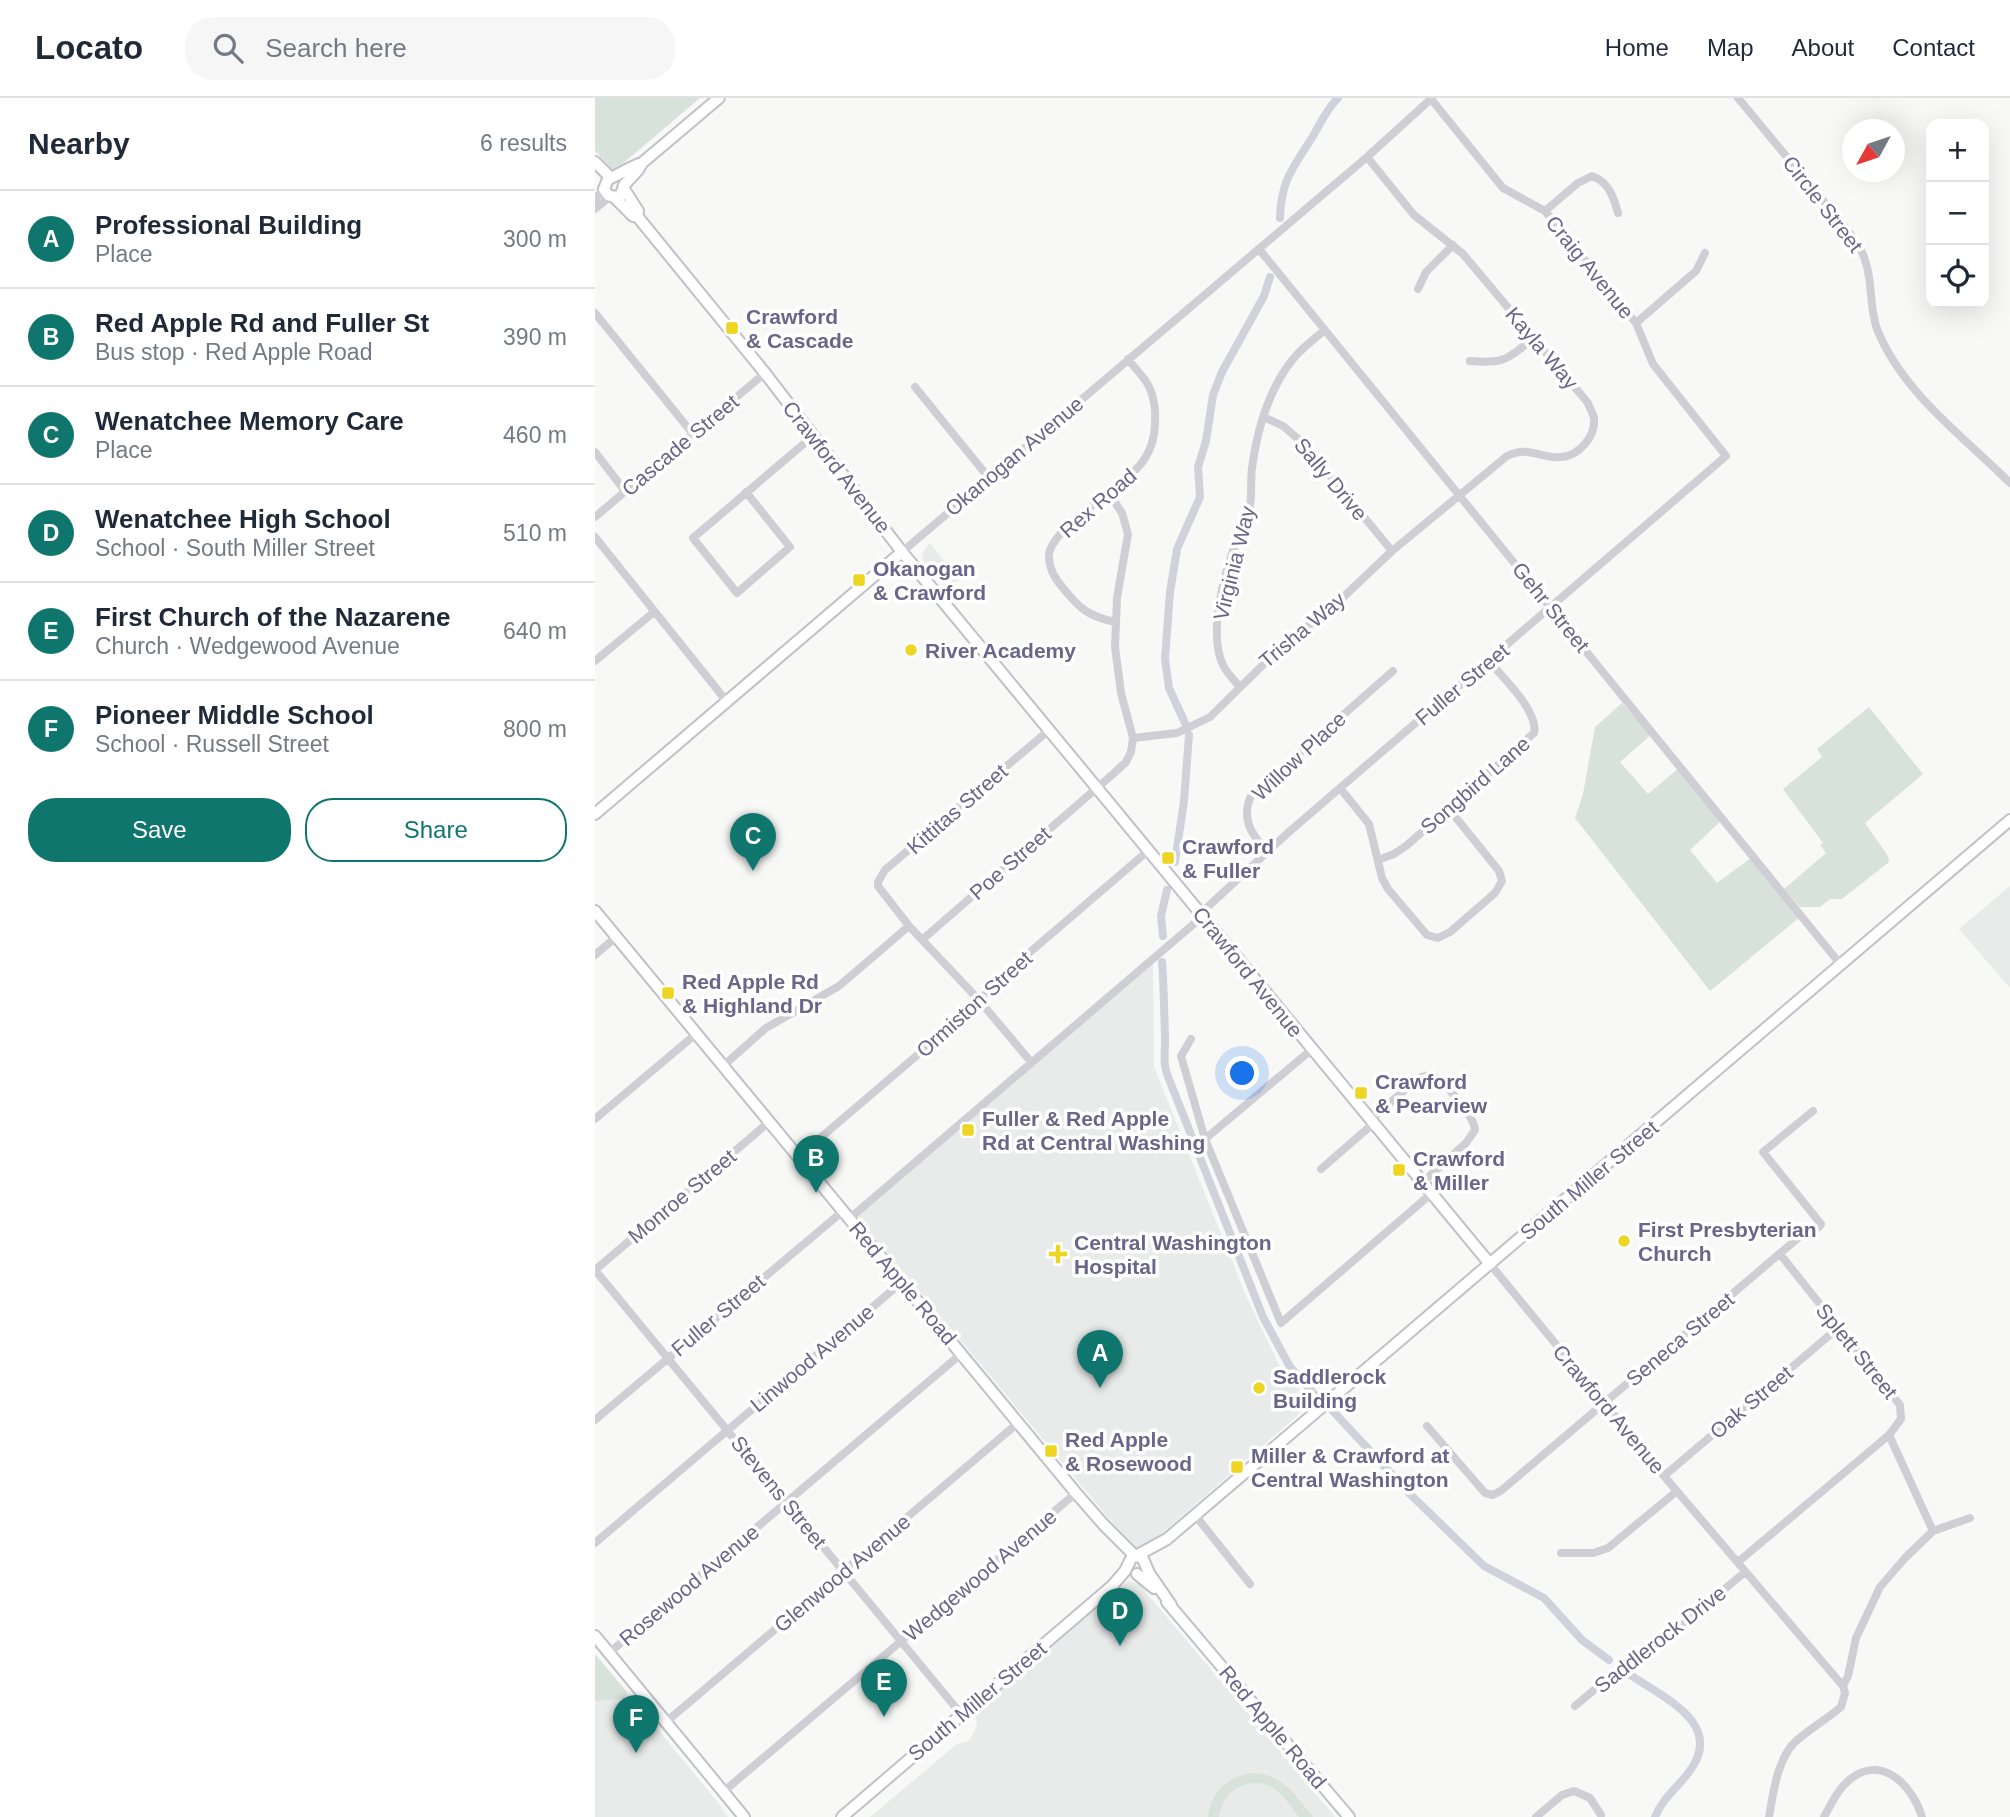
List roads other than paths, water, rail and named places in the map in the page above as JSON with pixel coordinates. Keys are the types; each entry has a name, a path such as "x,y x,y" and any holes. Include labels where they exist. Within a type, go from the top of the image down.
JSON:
{"street":[{"path":"595,209 634,165 642,163 719,98"},
{"name":"Circle Street","path":"1738,98 1862,250 1868,268 1877,328 1903,375 1923,399 2010,483"},
{"name":"Okanogan Avenue","path":"595,814 1432,99"},
{"name":"Craig Avenue","path":"1432,99 1503,188 1545,211 1636,323 1653,365 1726,456"},
{"name":"Kayla Way","path":"1367,157 1414,215 1463,254 1588,403 1594,419 1590,438 1577,452 1561,457 1518,451 1507,456 1460,494"},
{"name":"Crawford Avenue","path":"595,162 633,216 637,216 765,373 902,552 1664,1476 1843,1686"},
{"name":"Crawford Avenue","path":"595,172 614,187"},
{"path":"1545,211 1578,183 1592,176 1599,178 1613,195 1618,213"},
{"path":"595,199 614,187"},
{"path":"1418,289 1426,272 1453,246"},
{"name":"Gehr Street","path":"1259,249 1841,965"},
{"path":"1636,323 1696,271 1705,253"},
{"path":"595,313 693,434"},
{"name":"Virginia Way","path":"1239,686 1221,659 1218,617 1231,558 1251,506 1253,459 1263,417 1275,387 1289,364 1325,330"},
{"path":"1470,361 1495,363 1506,360 1534,338"},
{"name":"Rex Road","path":"1115,622 1091,617 1077,605 1057,581 1049,563 1051,547 1056,539 1140,465 1153,442 1153,399 1146,380 1128,359"},
{"name":"Cascade Street","path":"595,517 765,373"},
{"path":"915,387 989,478"},
{"name":"Sally Drive","path":"1263,417 1283,426 1304,444 1392,551"},
{"path":"746,492 790,547 737,593 693,538 746,492 813,436"},
{"path":"595,452 625,491"},
{"name":"Fuller Street","path":"595,1420 667,1357 846,1215 1031,1062 1202,915 1340,788 1726,456"},
{"path":"1109,493 1122,513 1128,534 1120,572 1115,622 1118,674 1133,738"},
{"name":"Trisha Way","path":"1133,738 1177,733 1201,723 1297,633 1336,604 1392,551 1460,494"},
{"path":"595,537 728,703"},
{"path":"595,661 654,611"},
{"name":"Songbird Lane","path":"1378,860 1400,851 1534,733 1536,723 1530,711 1489,661"},
{"name":"Willow Place","path":"1268,853 1249,827 1247,806 1251,796 1393,671"},
{"name":"Kittitas Street","path":"909,926 878,882 885,870 1049,730"},
{"name":"Poe Street","path":"923,939 1126,762 1133,738"},
{"path":"1340,788 1369,824 1384,883 1431,937 1443,937 1495,893 1502,881 1499,870 1449,809"},
{"name":"South Miller Street","path":"842,1817 1112,1586 1132,1560 1167,1539 2010,820"},
{"name":"Ormiston Street","path":"798,1157 1149,850"},
{"name":"Red Apple Road","path":"595,911 1132,1560"},
{"path":"723,1066 766,1028 839,986 909,926 978,999 1031,1062"},
{"path":"595,955 616,937"},
{"path":"595,1119 697,1034"},
{"path":"1191,1039 1181,1056 1205,1139 1281,1323 1432,1193"},
{"path":"1205,1139 1311,1050"},
{"path":"1321,1169 1421,1077 1432,1075 1471,1118 1475,1130 1466,1143 1423,1182"},
{"name":"Seneca Street","path":"1427,1426 1485,1493 1493,1495 1798,1238 1821,1224 1763,1153 1812,1111"},
{"name":"Monroe Street","path":"595,1270 769,1122"},
{"name":"Splett Street","path":"1780,1254 1900,1405 1901,1419 1889,1435 1933,1531"},
{"name":"Stevens Street","path":"595,1270 961,1714"},
{"name":"Linwood Avenue","path":"595,1543 902,1282"},
{"name":"Oak Street","path":"1664,1476 1839,1328"},
{"name":"Rosewood Avenue","path":"609,1653 961,1354"},
{"name":"Glenwood Avenue","path":"666,1722 1018,1423"},
{"name":"Saddlerock Drive","path":"1738,1562 1889,1435"},
{"path":"1561,1553 1593,1553 1608,1548 1677,1491"},
{"name":"Wedgewood Avenue","path":"723,1792 1076,1493"},
{"path":"1195,1515 1250,1584"},
{"path":"1769,1817 1788,1751 1802,1736 1841,1707 1845,1693 1843,1686 1856,1638 1873,1600 1897,1566 1933,1531 1970,1518"},
{"name":"South Miller Street","path":"1145,1564 1165,1546 1167,1539"},
{"path":"1141,1557 1145,1564 1144,1570 1137,1574 1130,1570 1132,1560 1141,1557"},
{"name":"Red Apple Road","path":"1145,1564 1171,1605"},
{"name":"Saddlerock Drive","path":"1575,1706 1645,1647 1666,1638 1745,1572"},
{"name":"South Miller Street","path":"1112,1586 1137,1574"},
{"name":"Red Apple Road","path":"1137,1574 1171,1605 1349,1817"},
{"path":"595,1636 744,1817"},
{"path":"1824,1817 1835,1795 1852,1778 1864,1772 1877,1771 1893,1776 1905,1784 1914,1796 1922,1817"},
{"path":"1537,1817 1562,1795 1574,1791 1590,1798 1601,1815"}],"waterway":[{"path":"1280,218 1283,193 1290,174 1324,116 1338,98"},
{"path":"1185,723 1169,688 1165,659 1170,592 1177,549 1200,497 1198,467 1206,441 1213,395 1222,372 1264,296 1270,277"},
{"path":"1175,862 1184,801 1189,735"},
{"path":"1163,936 1161,916 1167,890"},
{"path":"1162,962 1164,1060 1167,1074 1263,1317 1290,1367 1315,1395"},
{"path":"1332,1410 1410,1494 1484,1566 1544,1598 1582,1640 1609,1660"},
{"path":"1629,1674 1684,1712 1700,1737 1699,1752 1691,1769 1662,1804 1655,1817"}],"place":[{"name":"Crawford & Cascade","path":"732,328"},
{"name":"Okanogan & Crawford","path":"859,580"},
{"name":"River Academy","path":"911,650"},
{"name":"Crawford & Fuller","path":"1168,858"},
{"name":"Wenatchee Memory Care","path":"753,871"},
{"name":"Red Apple Rd & Highland Dr","path":"668,993"},
{"name":"Crawford & Pearview","path":"1361,1093"},
{"name":"Fuller & Red Apple Rd at Central Washing","path":"968,1130"},
{"name":"Crawford & Miller","path":"1399,1170"},
{"name":"Red Apple Rd and Fuller St","path":"816,1193"},
{"name":"First Presbyterian Church","path":"1624,1241"},
{"name":"Central Washington Hospital","path":"1058,1254"},
{"name":"Professional Building","path":"1100,1388"},
{"name":"Saddlerock Building","path":"1259,1388"},
{"name":"Red Apple & Rosewood","path":"1051,1451"},
{"name":"Miller & Crawford at Central Washington","path":"1237,1467"},
{"name":"Wenatchee High School","path":"1120,1646"},
{"name":"First Church of the Nazarene","path":"884,1717"},
{"name":"Pioneer Middle School","path":"636,1753"}]}
